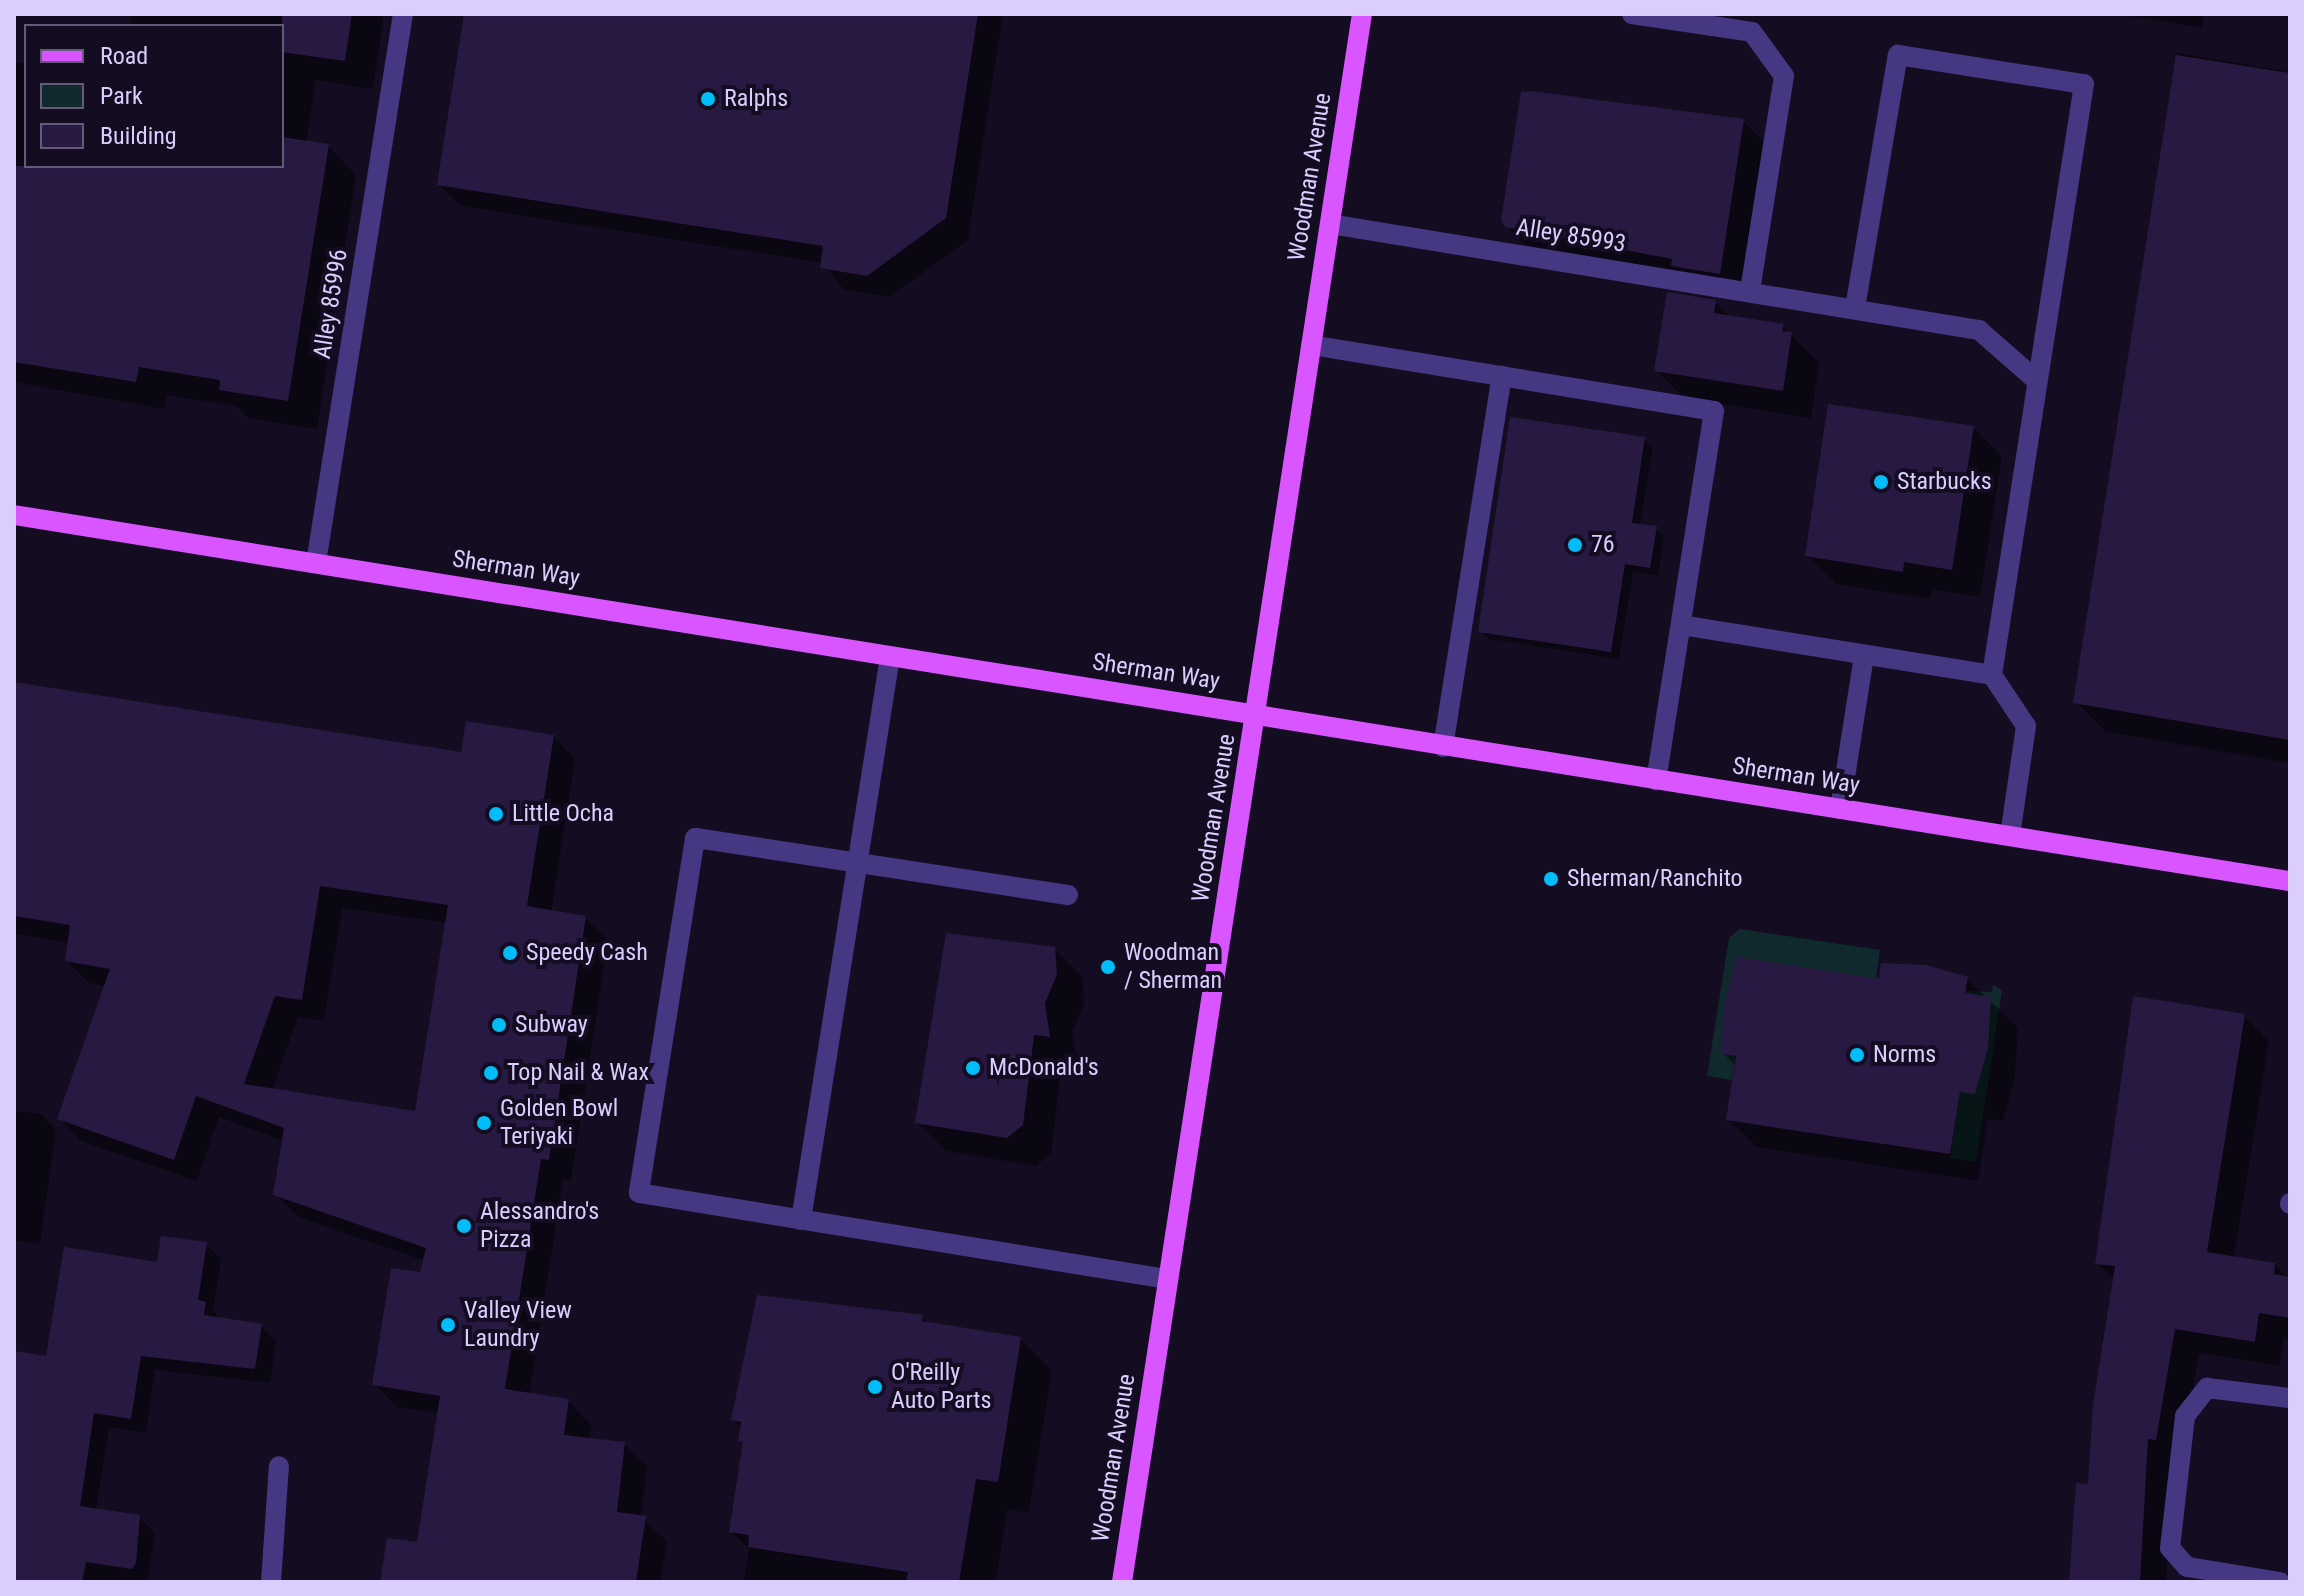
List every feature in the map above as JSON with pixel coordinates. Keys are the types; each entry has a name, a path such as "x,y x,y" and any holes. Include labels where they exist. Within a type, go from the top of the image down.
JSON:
{"main road":[{"name":"Woodman Avenue","path":"1122,1582 1362,14"},
{"name":"Sherman Way","path":"14,515 2290,881"}],"street":[{"name":"Alley 85996","path":"316,563 403,14"},
{"path":"1632,14 1752,32 1784,76 1750,291"},
{"path":"1855,308 1898,55 2084,84 1992,675 2026,726 2010,836"},
{"name":"Alley 85993","path":"1330,224 1979,330 2037,381"},
{"path":"1311,345 1714,411 1656,780"},
{"path":"1443,747 1502,376"},
{"path":"1681,625 1992,675"},
{"path":"1840,809 1864,655"},
{"path":"801,1220 890,657"},
{"path":"1068,895 695,838 639,1193 1167,1279"},
{"path":"2280,1582 2187,1567 2170,1548 2185,1416 2207,1388 2290,1398"},
{"path":"271,1582 279,1466"}],"green space":[{"path":"1740,929 1880,950 1876,977 1889,980 1737,1047 1732,1080 1707,1076 1729,938"},
{"path":"1993,984 2002,991 1976,1162 1950,1158 1962,1081 1955,990 1992,992"}],"building":[{"path":"282,14 352,14 345,61 284,52"},
{"name":"Ralphs","path":"464,14 978,14 946,218 867,276 820,268 823,246 437,185"},
{"path":"2176,55 2290,73 2290,740 2073,703"},
{"path":"1521,92 1744,119 1720,274 1671,266 1672,259 1505,227 1501,220"},
{"path":"284,137 329,144 288,401 219,390 220,380 139,367 136,382 14,362 14,166 284,168"},
{"path":"1667,292 1716,300 1714,313 1784,324 1782,331 1792,332 1783,391 1654,371"},
{"path":"1828,404 1974,426 1952,570 1904,562 1903,572 1805,556"},
{"path":"1510,417 1645,437 1632,523 1657,526 1650,568 1625,564 1611,652 1478,632"},
{"path":"14,682 461,752 466,721 554,735 527,906 586,916 549,1160 541,1159 505,1389 569,1399 564,1435 625,1442 617,1512 646,1516 636,1582 380,1582 387,1538 417,1542 440,1396 372,1385 391,1268 420,1272 426,1248 273,1195 284,1128 196,1096 174,1160 57,1119 110,969 65,961 70,925 14,916","holes":["320,886 448,905 415,1111 244,1084 275,996 302,1000"]},
{"name":"McDonald's","path":"946,933 1055,947 1057,975 1045,1003 1050,1037 1034,1035 1023,1125 1007,1138 915,1123"},
{"name":"Norms","path":"1737,957 1879,979 1881,963 1926,965 1968,977 1965,993 1991,997 1988,1048 1975,1094 1960,1092 1950,1154 1726,1120 1736,1056 1721,1054 1724,1006"},
{"path":"2133,996 2245,1014 2207,1252 2275,1263 2274,1274 2290,1277 2290,1318 2259,1313 2255,1342 2175,1329 2156,1440 2148,1439 2140,1582 2069,1582 2076,1483 2088,1484 2093,1405 2115,1266 2095,1264"},
{"path":"161,1236 207,1242 198,1300 206,1302 204,1315 262,1324 255,1369 141,1356 131,1419 94,1413 80,1506 140,1515 136,1563 132,1569 86,1562 82,1582 14,1582 14,1351 46,1356 64,1247 157,1262"},
{"name":"O'Reilly Auto Parts","path":"757,1295 923,1315 922,1321 1021,1337 998,1482 976,1479 959,1582 906,1582 908,1572 748,1547 749,1535 729,1532 743,1442 738,1441 741,1422 731,1420"}],"place":[{"name":"Ralphs","path":"708,99"},
{"name":"Starbucks","path":"1881,482"},
{"name":"76","path":"1575,545"},
{"name":"Little Ocha","path":"496,814"},
{"name":"Sherman/Ranchito","path":"1551,879"},
{"name":"Speedy Cash","path":"510,953"},
{"name":"Woodman / Sherman","path":"1108,967"},
{"name":"Subway","path":"499,1025"},
{"name":"Norms","path":"1857,1055"},
{"name":"McDonald's","path":"973,1068"},
{"name":"Top Nail & Wax","path":"491,1073"},
{"name":"Golden Bowl Teriyaki","path":"484,1123"},
{"name":"Alessandro's Pizza","path":"464,1226"},
{"name":"Valley View Laundry","path":"448,1325"},
{"name":"O'Reilly Auto Parts","path":"875,1387"}]}
